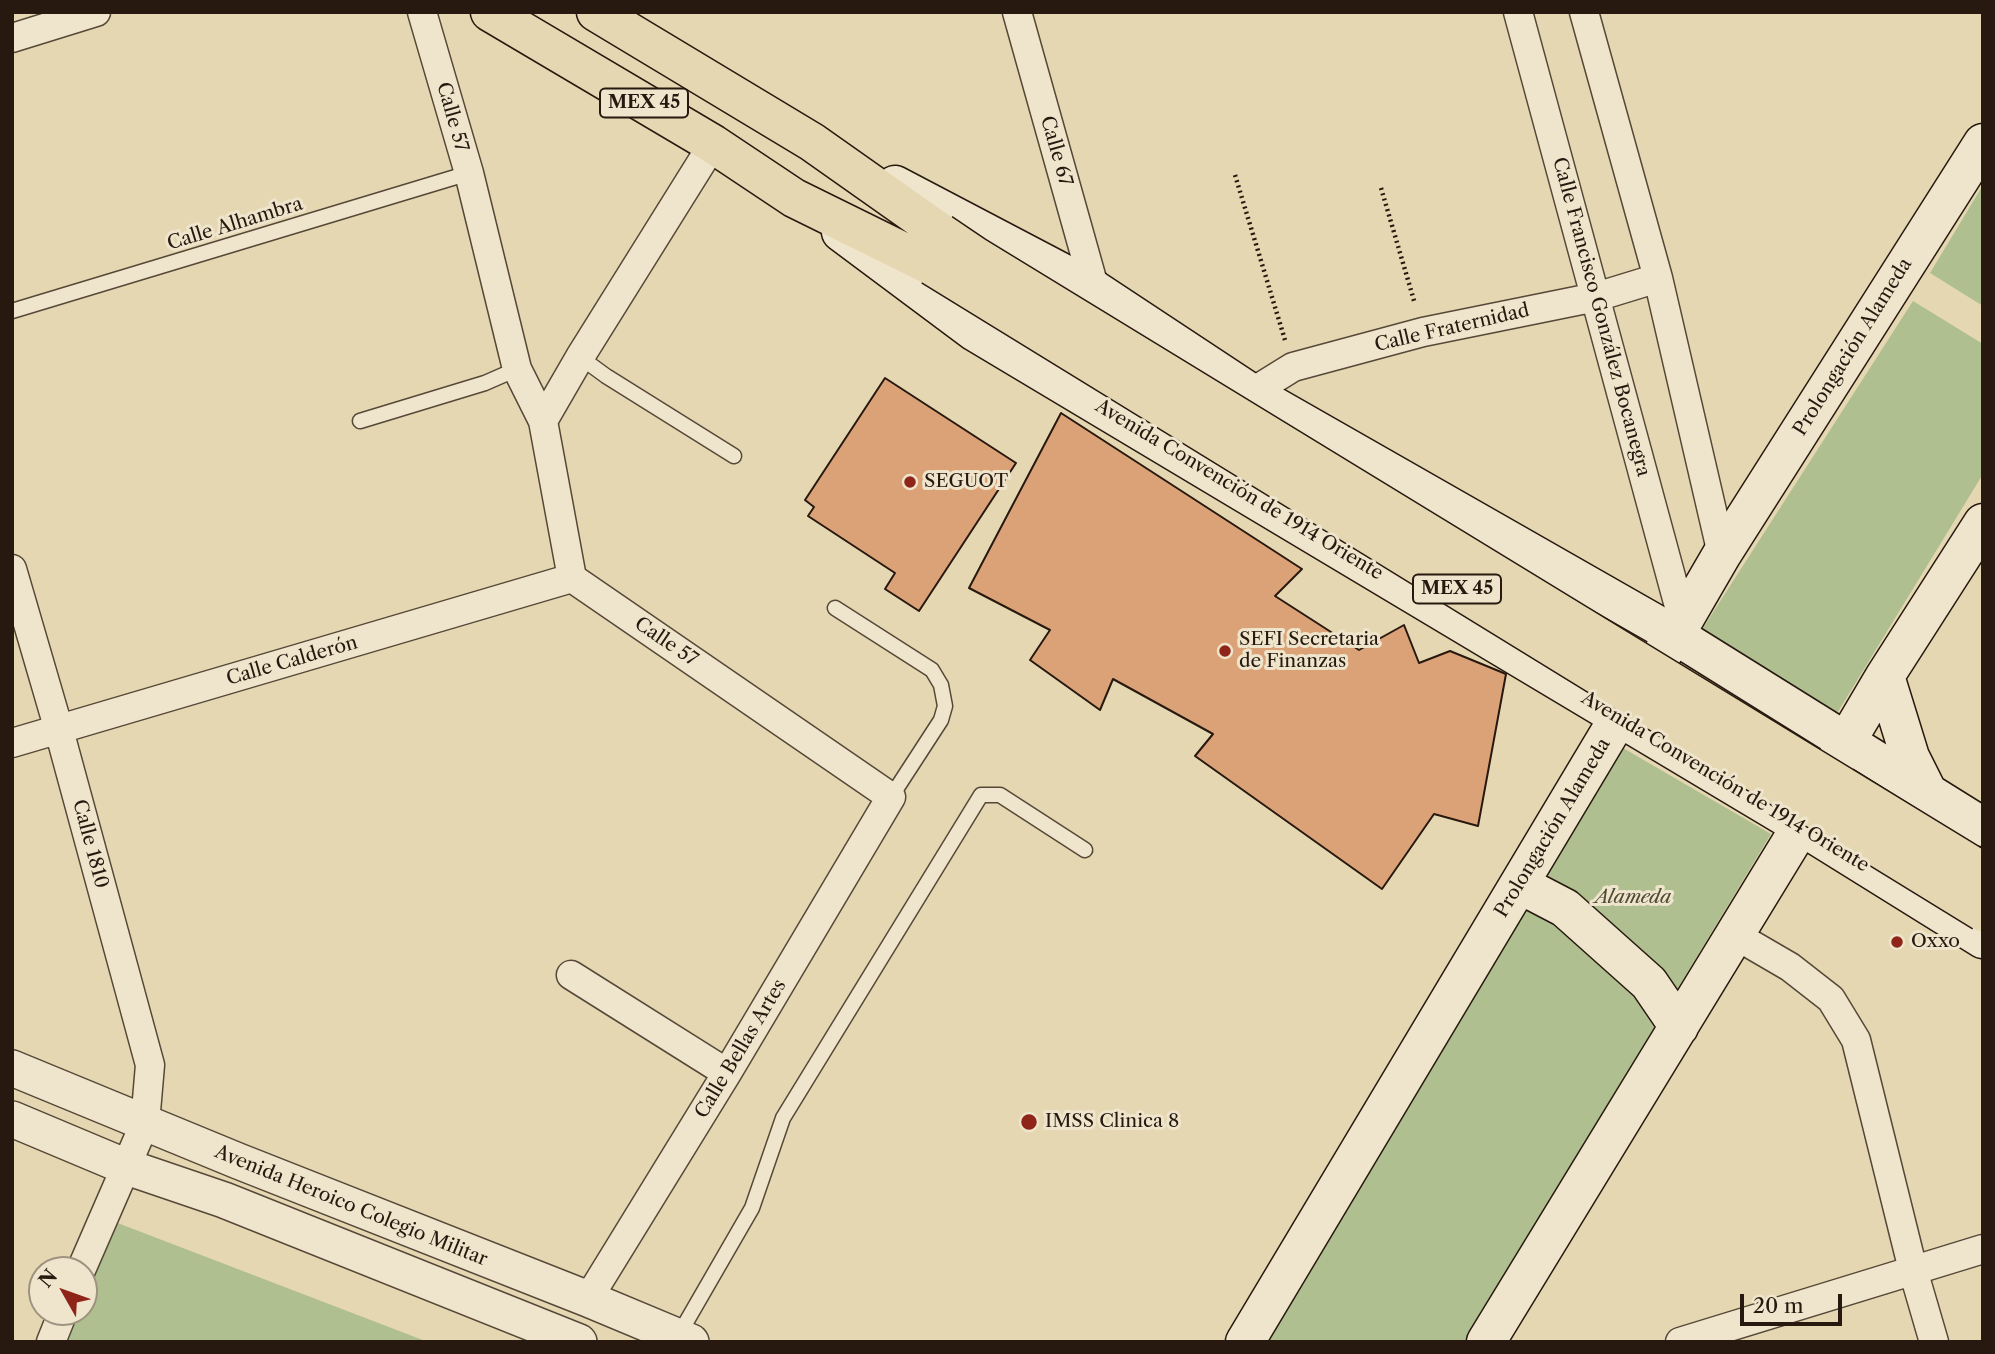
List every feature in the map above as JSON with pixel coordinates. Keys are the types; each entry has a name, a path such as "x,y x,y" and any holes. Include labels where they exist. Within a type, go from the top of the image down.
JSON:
{"main road":[{"name":"Avenida Convención de 1914 Oriente","path":"491,12 713,144 794,198 975,332 1801,826 1983,939"},
{"name":"Avenida Convención de 1914 Oriente","path":"596,12 812,142 1095,290 1251,393 1536,555 1679,628 1846,742 1983,828"},
{"name":"Avenida Convención de 1914 Oriente","path":"812,142 936,249 1983,912"},
{"name":"Prolongación Alameda","path":"1245,1342 1619,717 1679,628 1722,554 1983,143"},
{"name":"Avenida Convención de 1914 Oriente","path":"794,198 936,249 987,264 1983,872"},
{"path":"1486,1342 1801,826 1885,676 1983,523"},
{"path":"1472,629 1486,631 1495,628 1525,600 1538,571 1536,555"},
{"path":"1885,676 1910,757 1927,792"},
{"path":"1939,912 1937,896 1944,863 1966,840 1983,828"},
{"path":"1519,884 1564,908 1649,983 1679,1027"}],"street":[{"path":"12,38 96,12"},
{"name":"Calle 57","path":"422,12 469,173 517,369 543,421 572,578 891,797"},
{"name":"Calle Francisco González Bocanegra","path":"1518,12 1596,297 1679,628"},
{"path":"1584,12 1658,278 1722,554"},
{"name":"Calle 67","path":"1023,13 1095,290"},
{"path":"543,421 713,144"},
{"name":"Calle Fraternidad","path":"1251,393 1293,367 1423,332 1596,297 1658,278"},
{"name":"Calle 1810","path":"12,569 59,730 150,1065 145,1123"},
{"name":"Calle Calderón","path":"12,743 572,578"},
{"name":"Calle Bellas Artes","path":"588,1299 727,1073 891,797"},
{"path":"1735,935 1790,967 1831,999 1856,1040 1913,1270 1934,1342"},
{"path":"571,975 727,1073"},
{"name":"Avenida Heroico Colegio Militar","path":"12,1068 588,1299 681,1340"},
{"path":"12,1119 124,1166 224,1200 579,1342"},
{"path":"87,1256 145,1123"},
{"path":"1680,1342 1983,1249"}],"lane":[{"name":"Calle Alhambra","path":"12,311 469,173"},
{"path":"580,357 734,456"},
{"path":"360,421 485,383 517,369"},
{"path":"835,608 932,670 941,685 945,706 941,720 891,797"},
{"path":"681,1340 752,1208 783,1118 981,795 1000,795 1085,850"}],"path":[{"path":"1235,175 1293,367"},
{"path":"1381,188 1423,332"}],"green space":[{"path":"1983,185 1983,306 1930,273"},
{"path":"1913,301 1983,344 1983,474 1836,715 1701,631"},
{"name":"Alameda","path":"1623,748 1771,834 1464,1342 1265,1342"},
{"path":"115,1222 428,1342 67,1342 73,1326 98,1326 98,1264"}],"building":[{"name":"SEGUOT","path":"885,378 1016,463 919,611 885,589 895,573 808,516 814,507 805,500"},
{"name":"SEFI Secretaria de Finanzas","path":"1061,413 1302,569 1275,596 1359,650 1404,625 1419,663 1450,651 1506,674 1478,826 1434,814 1382,889 1195,756 1213,734 1113,679 1100,710 1030,660 1050,630 969,588"}],"place":[{"name":"SEGUOT","path":"910,482"},
{"name":"SEFI Secretaria de Finanzas","path":"1225,651"},
{"name":"Oxxo","path":"1897,942"},
{"name":"IMSS Clinica 8","path":"1029,1122"}]}
